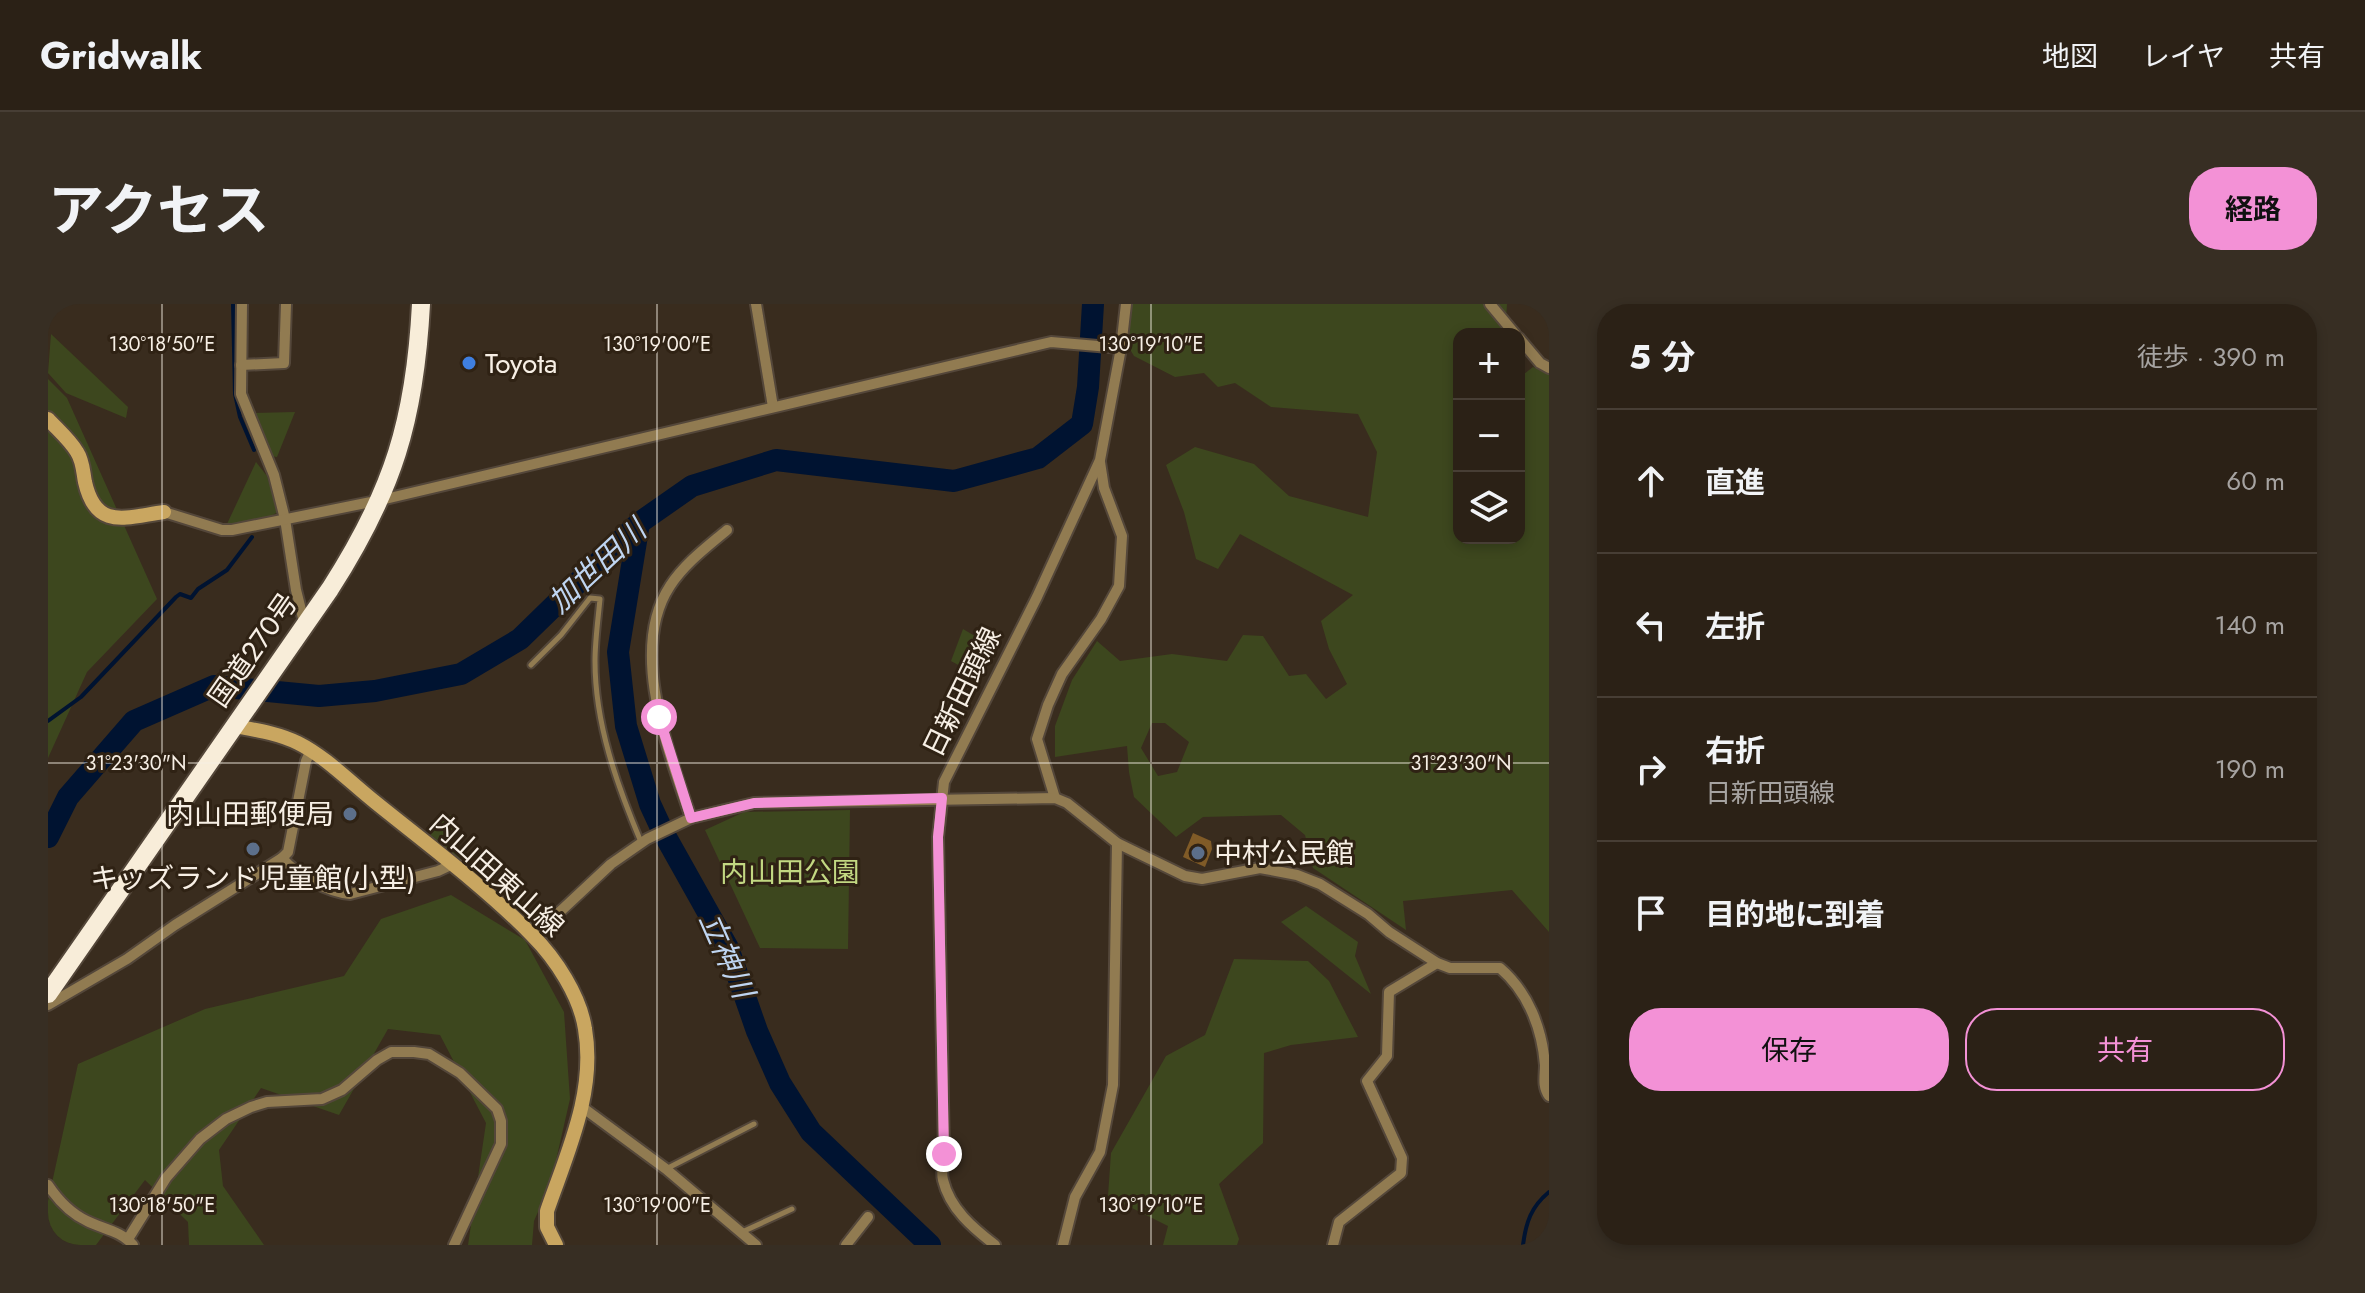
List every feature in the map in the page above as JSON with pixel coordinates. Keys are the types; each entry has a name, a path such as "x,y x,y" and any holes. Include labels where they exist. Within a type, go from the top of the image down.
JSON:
{"highway":[{"name":"国道270号","path":"48,994 350,558 381,500 398,456 412,400 421,304"}],"street":[{"path":"242,304 243,403 274,475 305,626"},
{"path":"241,365 284,363 286,304"},
{"path":"756,304 773,407"},
{"name":"日新田頭線","path":"995,1245 972,1227 955,1206 942,1175 938,837 944,782 1037,597 1100,460 1126,304"},
{"path":"1490,304 1510,328"},
{"path":"48,419 77,452 88,495 93,506 101,512 114,519 164,512 222,530 381,500 1053,343 1118,348"},
{"path":"1525,345 1540,363 1549,368"},
{"path":"1055,798 1037,739 1062,674 1101,619 1119,586 1122,536 1104,488 1100,460"},
{"path":"686,821 653,682 657,619 669,587 688,562 727,530"},
{"name":"内山田東山線","path":"238,720 311,750 453,864 534,936 568,985 585,1029 586,1075 582,1107 547,1211 547,1227 556,1245"},
{"path":"48,1005 127,959 282,858 288,852 306,761 311,750"},
{"path":"534,936 611,864 644,840 686,821 754,803 1055,798 1067,803 1117,843 1185,876 1202,879 1260,868 1297,875 1341,897 1437,963 1450,968 1500,968 1511,978 1536,1016 1547,1070 1544,1084 1549,1096"},
{"path":"1063,1245 1075,1197 1100,1152 1113,1085 1117,843"},
{"path":"282,858 291,869 339,893 350,894 438,871 453,864"},
{"path":"1333,1245 1339,1222 1401,1173 1402,1158 1367,1081 1387,1056 1389,992 1437,963"},
{"path":"48,1185 75,1214 130,1242 166,1178 200,1139 226,1119 267,1102 322,1099 342,1090 391,1052 429,1054 460,1073 497,1109 501,1121 501,1144 454,1245"},
{"path":"582,1107 666,1169 756,1245"},
{"path":"846,1245 868,1217"}],"lane":[{"path":"531,665 561,635 590,598 600,599 595,660 597,694 607,748 623,798 644,840"},
{"path":"666,1169 754,1124"},
{"path":"740,1232 792,1209"}],"green space":[{"path":"1131,304 1507,304 1505,328 1453,328 1453,544 1525,544 1525,373 1533,367 1549,375 1549,932 1512,890 1403,901 1406,930 1313,868 1305,835 1281,815 1203,817 1176,837 1134,797 1127,746 1055,757 1055,726 1072,680 1097,641 1120,661 1172,654 1227,661 1243,635 1263,636 1289,676 1306,674 1326,699 1347,684 1329,649 1321,621 1353,595 1240,534 1218,569 1196,559 1184,512 1166,465 1195,447 1254,464 1289,496 1368,517 1377,452 1358,414 1271,407 1235,383 1218,387 1204,373 1175,377 1134,356 1128,346","holes":["1152,723 1165,723 1189,742 1177,772 1158,776 1141,748"]},
{"path":"51,334 128,407 126,418 66,393 48,373"},
{"path":"48,379 67,398 157,599 87,672 48,758"},
{"path":"295,412 277,457 270,456 254,413"},
{"path":"256,462 267,476 278,512 253,522 227,524"},
{"path":"963,629 995,648 980,677 951,661"},
{"name":"内山田公園","path":"850,810 848,949 760,948 705,830 744,812"},
{"path":"452,815 461,856 459,861 430,837 437,817"},
{"path":"451,895 525,940 564,1012 570,1099 551,1182 534,1221 532,1245 468,1245 486,1123 440,1035 388,1029 339,1115 261,1088 219,1150 223,1186 264,1245 189,1245 188,1222 145,1180 96,1245 48,1245 48,1201 78,1064 205,1009 344,976 381,919"},
{"path":"1306,906 1358,942 1355,956 1371,994 1281,922"},
{"path":"1234,959 1308,961 1329,981 1358,1037 1291,1045 1264,1053 1263,1143 1219,1184 1239,1239 1237,1245 1163,1245 1168,1226 1108,1196 1111,1153 1166,1056 1205,1035"}],"building":[{"name":"中村公民館","path":"1193,833 1211,841 1212,849 1205,867 1183,857"}],"waterway":[{"path":"233,304 235,394 240,417 254,450"},
{"name":"加世田川","path":"48,837 68,797 134,721 214,686 319,696 375,691 461,674 520,639 639,523 692,486 776,460 954,481 1038,458 1082,424 1088,387 1093,304"},
{"name":"立神川","path":"639,523 618,652 626,726 650,804 728,948 757,1031 780,1083 811,1132 930,1245"},
{"path":"48,721 81,697 176,597 180,594 191,598 198,589 227,570 252,537"},
{"path":"1523,1245 1530,1216 1549,1192"}],"place":[{"name":"Toyota","path":"469,363"},
{"name":"内山田郵便局","path":"350,814"},
{"name":"キッズランド児童館(小型)","path":"253,849"},
{"name":"中村公民館","path":"1198,853"}],"route":[{"path":"659,717 691,818 754,803 942,798 938,837 944,1154"}]}
